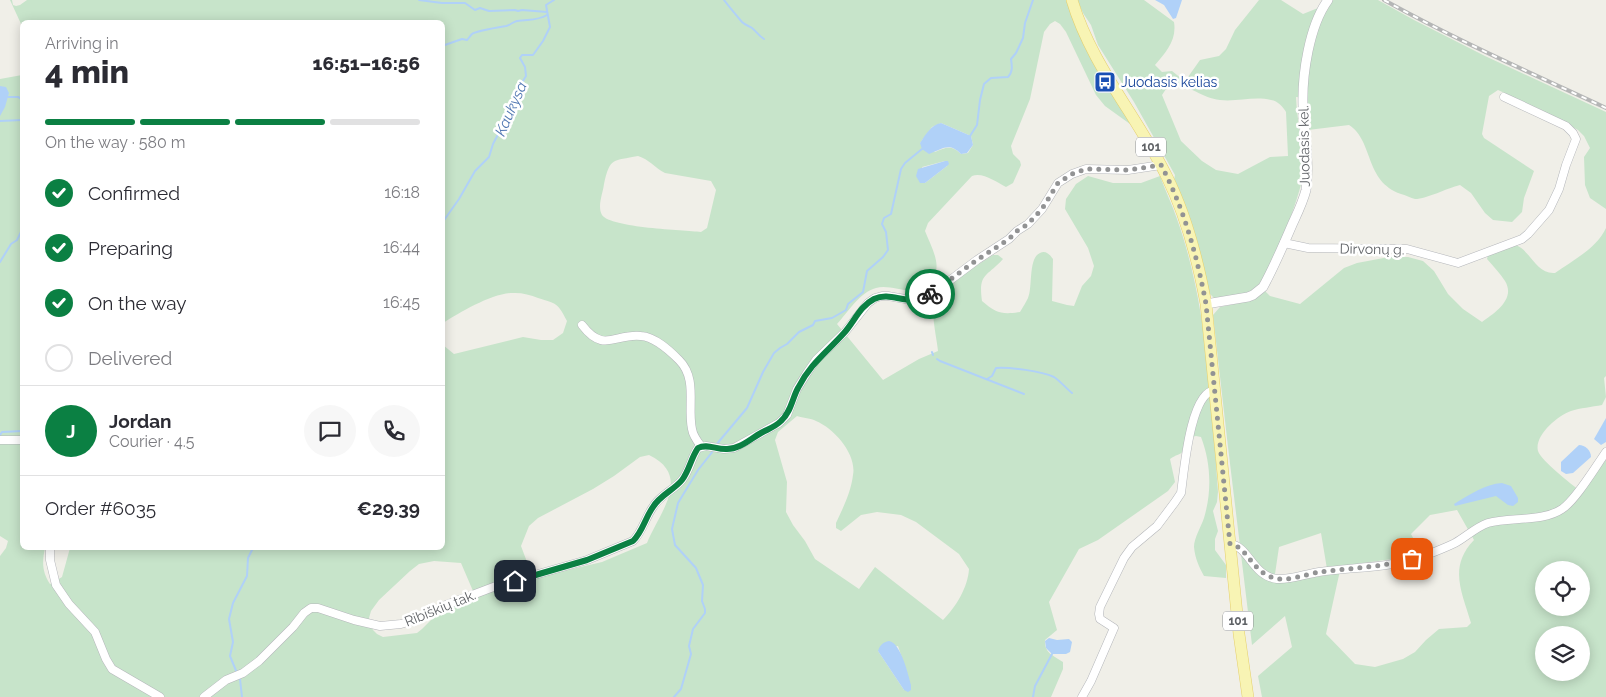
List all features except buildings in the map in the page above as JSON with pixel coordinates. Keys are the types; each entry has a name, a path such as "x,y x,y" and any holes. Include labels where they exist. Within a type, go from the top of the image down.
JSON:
{"main road":[{"name":"101","path":"1072,0 1089,45 1161,165 1192,241 1206,304 1239,634 1248,697"}],"street":[{"name":"Juodasis kel.","path":"1206,304 1248,297 1258,291 1267,279 1301,205 1306,190 1307,164 1303,106 1304,74 1314,29 1328,0"},
{"name":"Dirvonų g.","path":"1284,243 1308,248 1408,249 1458,263 1522,239 1548,210 1559,189 1576,139 1574,133 1566,126 1504,97"},
{"path":"582,325 592,337 606,341 640,335 664,347 686,368 690,379 694,438 701,446 724,449 734,448 779,423 787,416 797,389 816,360 845,332 868,303 875,298 888,296 910,300 919,299 933,293 1028,224 1042,209 1058,183 1072,174 1086,169 1128,170 1161,165"},
{"path":"1082,697 1114,628 1100,620 1098,614 1100,608 1124,558 1132,547 1157,526 1181,493 1193,420 1205,396 1210,391 1215,390"},
{"path":"0,440 20,440"},
{"name":"Ribiškių tak.","path":"204,697 226,680 243,673 258,661 311,608 318,608 380,626 400,624 421,618 446,605 496,586 587,560 633,541 639,535 652,507 682,481 696,450 701,446"},
{"path":"1230,544 1241,548 1254,566 1263,573 1271,578 1279,579 1318,572 1402,562 1423,557 1446,547 1485,524 1554,513 1568,504 1606,452"},
{"path":"50,550 50,560 56,585 95,632 112,669 160,697"}],"green space":[{"path":"10,0 16,6 27,0 1066,0 1076,26 1096,64 1099,76 1107,89 1116,98 1130,124 1105,106 1096,95 1066,32 1055,21 1050,24 1044,32 1030,99 1011,146 1013,154 1020,161 1021,165 1013,183 1006,187 985,176 972,176 928,223 925,231 937,265 933,278 914,291 884,287 870,290 850,308 837,324 883,380 919,359 938,351 933,314 937,298 951,284 993,255 998,255 1003,259 985,276 981,285 982,301 991,308 1004,313 1020,312 1028,298 1032,267 1036,256 1044,252 1053,259 1052,301 1074,306 1082,286 1091,276 1094,266 1088,248 1065,209 1066,199 1076,184 1088,176 1113,183 1141,183 1160,176 1175,213 1187,251 1202,319 1210,389 1218,492 1217,502 1213,511 1218,531 1215,539 1215,550 1226,565 1226,578 1204,576 1195,555 1194,544 1207,508 1209,487 1207,457 1201,437 1196,436 1185,439 1182,452 1170,459 1175,482 1168,491 1098,540 1079,549 1049,602 1057,630 1045,640 1045,644 1050,654 1063,662 1063,669 1051,697 0,697 0,556 6,548 8,541 0,536 0,79 20,75 20,550 45,550 43,567 50,584 62,577 69,550 445,550 445,347 454,354 523,337 553,340 563,333 567,321 561,310 553,303 521,293 497,296 468,308 445,322 445,20 20,20 20,22","holes":["941,123 971,136 973,145 968,153 961,154 955,149 949,148 935,152 920,143 932,127","638,156 665,173 711,181 716,190 707,228 701,232 649,228 619,223 602,215 600,204 608,169 618,160","945,161 947,166 925,183 922,167","797,416 812,419 837,436 848,451 852,459 853,475 849,494 836,523 836,528 841,531 861,515 877,512 901,515 916,522 959,554 969,569 968,576 960,596 943,620 875,567 859,589 815,559 786,512 787,482 775,440 778,432","649,455 662,464 669,473 671,484 665,508 647,543 602,562 533,578 521,546 529,526 538,518 614,476 640,457","434,561 461,563 476,598 440,611 417,633 383,637 377,634 373,630 369,618 371,611 379,600 419,564","898,646 908,676 904,690 878,651"]},
{"path":"1077,0 1144,0 1174,22 1172,40 1155,65 1162,72 1172,71 1182,79 1188,77 1200,60 1219,56 1226,49 1235,30 1259,0 1281,0 1303,14 1328,4 1331,0 1378,0 1485,56 1606,112 1606,209 1590,198 1585,185 1584,157 1590,148 1584,136 1578,130 1541,110 1498,90 1489,96 1482,134 1484,138 1534,171 1524,198 1522,212 1512,222 1493,220 1485,213 1471,193 1460,185 1415,199 1389,188 1375,171 1357,132 1349,125 1308,130 1306,98 1296,97 1303,173 1284,234 1268,270 1256,289 1241,295 1215,299 1209,293 1174,180 1175,175 1134,102 1098,45 1091,25","holes":["1171,85 1178,85 1213,99 1258,99 1271,100 1278,103 1286,112 1288,156 1270,157 1238,174 1216,170 1202,161 1181,141 1162,95"]},
{"path":"1606,228 1606,376 1604,378 1606,397 1602,405 1575,410 1559,417 1543,433 1538,445 1538,451 1557,472 1581,492 1606,460 1606,697 1262,697 1258,676 1292,647 1285,616 1252,645 1213,315 1220,307 1254,300 1265,291 1270,296 1300,304 1344,268 1357,263 1389,257 1408,257 1423,261 1434,271 1448,294 1463,309 1482,322 1498,310 1508,294 1505,281 1487,259 1488,255 1507,246 1516,245 1522,248 1542,269 1555,273 1597,242","holes":["1457,510 1474,540 1466,550 1459,570 1461,590 1471,623 1467,627 1439,629 1415,652 1403,659 1375,667 1355,664 1326,634 1341,566 1400,558 1421,553 1411,534 1430,515","1321,533 1328,575 1285,582 1275,574 1279,547"]}],"water":[{"path":"1155,0 1182,0 1176,18 1173,19 1164,5"},
{"path":"0,86 6,87 9,93 0,116"},
{"path":"941,123 971,136 973,145 967,153 961,154 949,147 929,154 922,149 920,143 927,133 934,126"},
{"path":"948,161 949,164 947,166 925,183 920,183 916,176 918,169"},
{"path":"1606,418 1606,442 1601,445 1594,439"},
{"path":"1579,445 1587,448 1591,457 1573,473 1566,474 1561,471 1561,462"},
{"path":"1502,483 1511,486 1518,498 1518,502 1513,506 1508,505 1496,496 1455,506 1454,504 1483,488"},
{"path":"1049,638 1057,640 1069,639 1072,642 1070,652 1066,654 1052,654 1046,648 1045,641"},
{"path":"889,641 897,647 903,660 911,685 911,690 908,692 904,690 878,651 882,644"}],"waterway":[{"path":"419,0 465,3 475,10 480,8 489,11 522,10 547,12"},
{"name":"Kaukysa","path":"445,219 475,171 489,157 493,144 516,100 518,89 526,76 525,67 520,58 522,55 533,55 543,41 550,27 546,5 554,0"},
{"path":"724,0 744,24 752,28 764,39"},
{"path":"970,136 977,125 984,84 991,78 1008,77 1011,73 1011,59 1023,38 1025,23 1033,0"},
{"path":"445,45 462,39 467,40 472,34 478,32 506,26 517,21 533,20 547,15"},
{"path":"8,97 20,98"},
{"path":"0,121 20,120"},
{"path":"716,445 747,408 763,372 774,353 799,332 813,325 815,321 832,318 846,310 848,304 863,292 867,271 888,250 886,232 882,224 884,218 891,214 901,169 905,163 922,149"},
{"path":"0,262 11,244 17,240 20,234"},
{"path":"937,359 1024,394"},
{"path":"987,379 992,376 996,368 1025,370 1054,377 1072,393"},
{"path":"0,435 2,432 20,431"},
{"path":"674,697 681,689 691,654 689,646 693,629 705,613 705,609 702,601 703,585 696,568 675,545 672,529 678,503 698,470 713,451"},
{"path":"237,673 230,656 233,642 229,619 233,603 247,576 248,558 252,550"},
{"path":"1033,697 1035,686 1052,654"},
{"path":"240,679 242,697"}],"railway":[{"path":"1384,0 1466,43 1606,108"}],"way so far":[{"path":"930,294 1028,224 1042,209 1058,183 1079,170 1128,170 1161,165 1185,221 1199,266 1206,304 1230,544 1241,548 1254,566 1263,573 1271,578 1279,579 1412,559"}],"place":[{"name":"Juodasis kelias","path":"1105,82"}],"route":[{"path":"515,581 600,556 633,541 639,535 652,507 682,481 698,448 706,446 728,450 740,446 779,423 787,416 797,389 816,360 845,332 868,303 882,296 910,300 919,299 930,294"}]}
